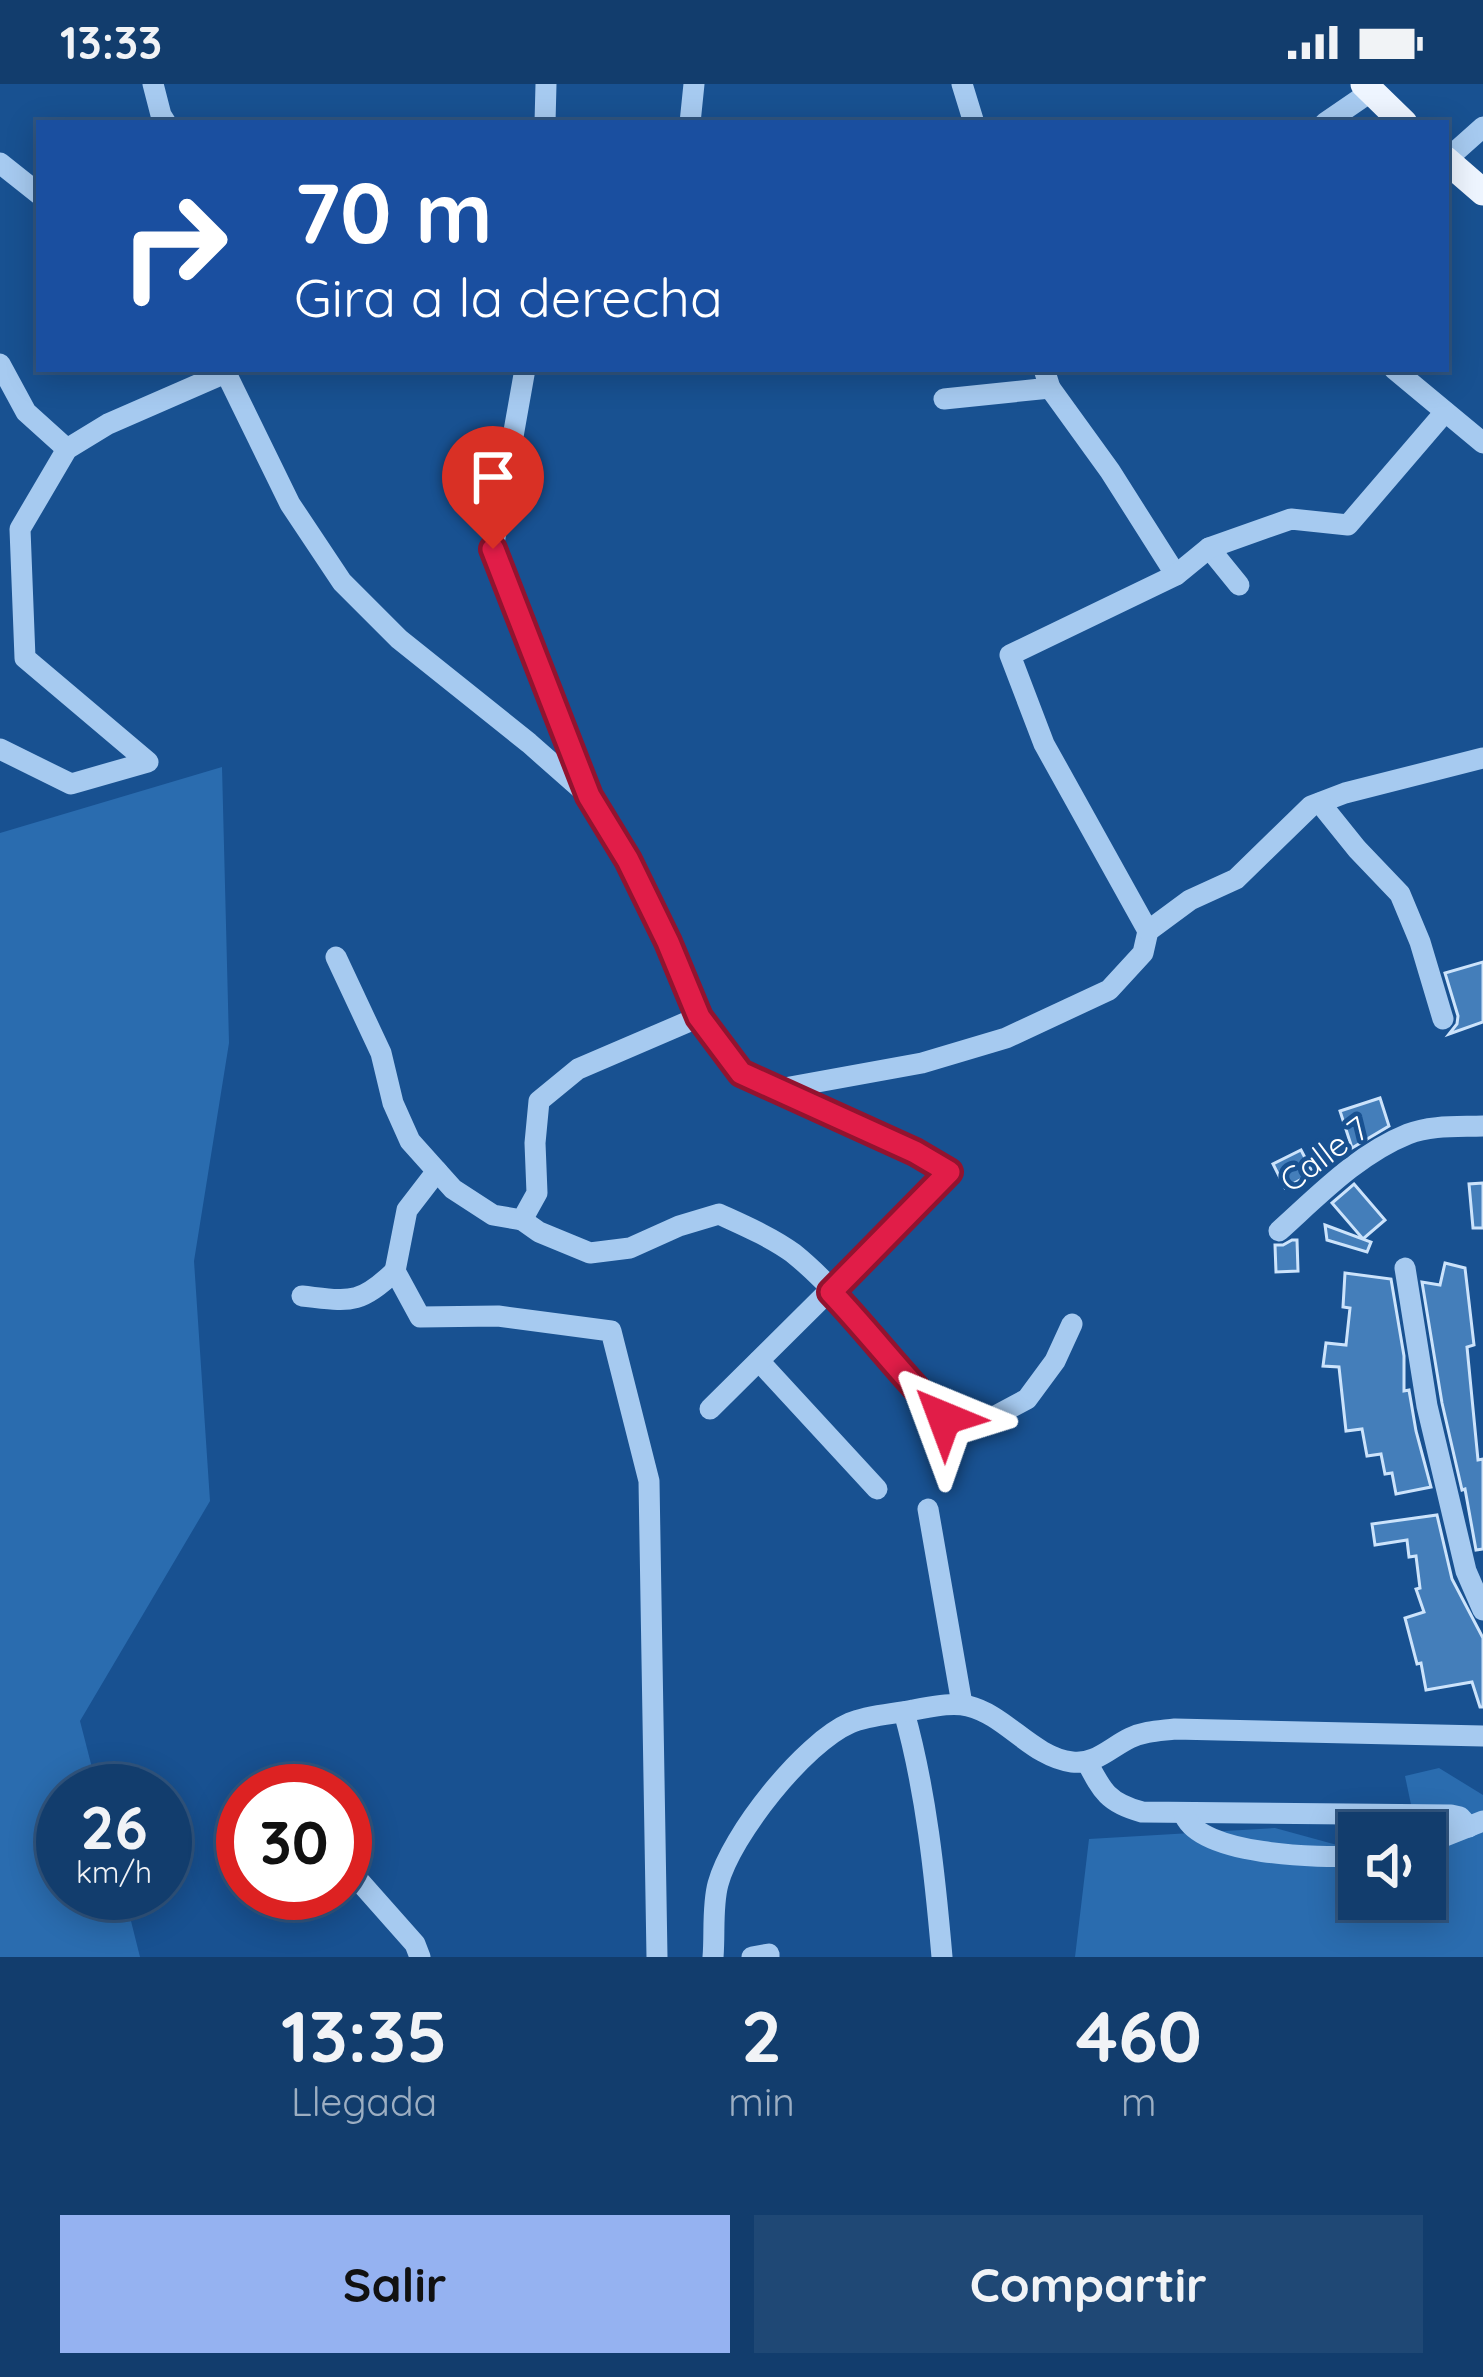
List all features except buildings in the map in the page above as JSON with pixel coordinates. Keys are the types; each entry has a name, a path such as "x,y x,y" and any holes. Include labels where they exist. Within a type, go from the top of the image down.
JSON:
{"main road":[{"path":"1369,87 1401,120"},
{"path":"1449,163 1483,192"}],"street":[{"path":"153,84 164,120"},
{"path":"545,120 546,84"},
{"path":"690,120 694,84"},
{"path":"962,84 973,120"},
{"path":"1329,120 1369,87"},
{"path":"1449,157 1483,127"},
{"path":"0,163 36,192"},
{"path":"0,364 26,412 67,449"},
{"path":"0,749 71,784 148,762 25,658 20,529 67,449 108,424 223,372"},
{"path":"225,372 290,504 343,583 399,639 589,796"},
{"path":"524,372 493,549 589,796 628,860 699,1017 741,1073 949,1172 710,1408"},
{"path":"1398,372 1483,443"},
{"path":"944,399 1047,378 1176,575"},
{"path":"1148,931 1044,744 1010,655 1176,575 1209,548 1291,519 1348,525 1445,412"},
{"path":"1209,548 1239,585"},
{"path":"779,1089 922,1063 1006,1038 1109,990 1143,953 1148,931 1190,900 1236,879 1311,806 1483,758"},
{"path":"1320,803 1400,894 1443,1019"},
{"path":"336,957 381,1053 393,1103 410,1141 453,1189 493,1215 522,1220 538,1232 590,1253 631,1248 719,1214 748,1227 792,1253 858,1319 944,1418 986,1421 1027,1399 1055,1361 1072,1324"},
{"path":"522,1220 537,1193 539,1101 578,1069 699,1017"},
{"name":"Calle 7","path":"1279,1231 1341,1176 1386,1145 1426,1129 1483,1126"},
{"path":"302,1296 351,1302 378,1288 395,1271 407,1210 437,1172"},
{"path":"1406,1268 1427,1406 1466,1571 1483,1610"},
{"path":"395,1271 420,1317 498,1316 611,1331 649,1481 657,1957"},
{"path":"759,1361 877,1489"},
{"path":"928,1509 962,1704"},
{"path":"713,1957 718,1883 737,1844 767,1797 808,1752 851,1722 962,1704 982,1710 1054,1758 1073,1763 1087,1762 1146,1732 1175,1729 1483,1736"},
{"path":"904,1712 938,1903 942,1957"},
{"path":"1087,1762 1102,1791 1142,1812 1451,1815 1476,1824"},
{"path":"1184,1814 1190,1827 1257,1851 1338,1856"},
{"path":"1446,1836 1476,1824"},
{"path":"372,1895 415,1944 420,1957"},
{"path":"752,1957 769,1957"}],"shaded area":[{"path":"222,767 229,1043 194,1261 210,1501 80,1721 91,1764 36,1764 36,1920 131,1920 140,1957 0,1957 0,833"},
{"path":"1439,1768 1483,1795 1483,1957 1075,1957 1089,1839 1275,1828 1338,1845 1338,1920 1446,1920 1446,1812 1413,1812 1405,1776"}],"route":[{"path":"493,549 589,796 628,860 699,1017 741,1073 949,1172 831,1292 944,1418"}]}
